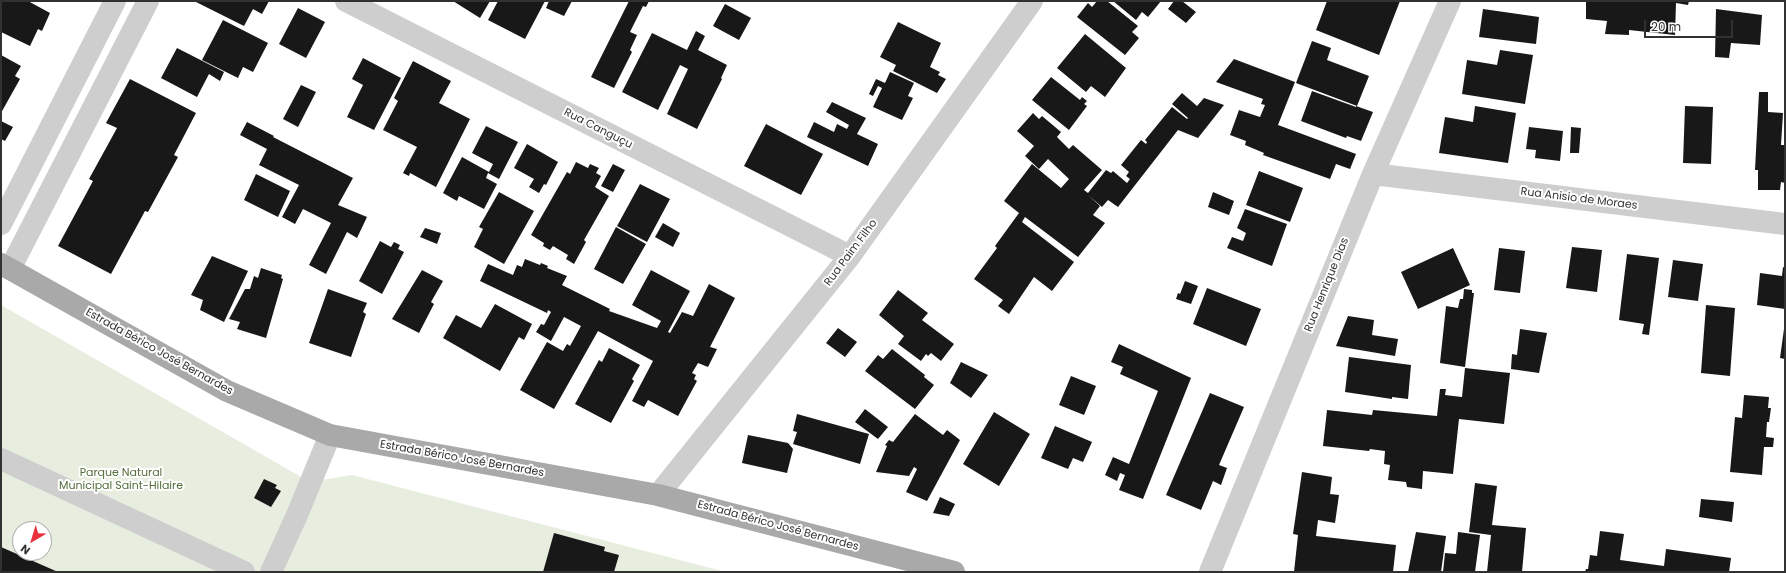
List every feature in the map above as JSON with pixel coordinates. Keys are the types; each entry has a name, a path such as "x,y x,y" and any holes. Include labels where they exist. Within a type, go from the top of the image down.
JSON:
{"main road":[{"name":"Estrada Bérico José Bernardes","path":"6,266 227,391 330,435 658,495 954,572"}],"street":[{"path":"1,224 115,1"},
{"path":"6,266 148,1"},
{"name":"Rua Canguçu","path":"346,1 850,256"},
{"name":"Rua Paim Filho","path":"658,495 850,256 1032,1"},
{"name":"Rua Henrique Dias","path":"1210,572 1373,174 1450,1"},
{"name":"Rua Anisio de Moraes","path":"1373,174 1785,224"},
{"path":"271,572 297,515 330,435"},
{"path":"1,459 244,572"}],"green space":[{"name":"Parque Natural Municipal Saint-Hilaire","path":"1,305 310,482 352,475 726,572 1,572"}],"building":[{"path":"1,1 28,1 50,13 42,31 38,29 30,46 1,32"},
{"path":"194,1 269,1 262,14 253,9 244,26"},
{"path":"453,1 490,1 480,18"},
{"path":"498,1 545,1 525,39 488,20"},
{"path":"549,1 572,1 564,16 546,8"},
{"path":"629,1 649,1 646,7 643,6 630,32 637,35 630,50 632,52 614,88 591,77"},
{"path":"1097,1 1107,1 1138,26 1132,32 1139,38 1125,55 1077,17 1088,3 1092,7"},
{"path":"1113,1 1161,1 1148,17 1142,12 1136,20"},
{"path":"1174,1 1182,1 1196,12 1186,23 1168,9"},
{"path":"1327,1 1400,1 1379,55 1316,30"},
{"path":"1586,1 1689,1 1688,5 1676,3 1675,35 1629,30 1629,35 1605,34 1607,21 1586,19"},
{"path":"725,4 751,18 739,40 713,26"},
{"path":"298,8 325,22 306,58 279,44"},
{"path":"1483,9 1539,17 1536,44 1479,37"},
{"path":"1716,9 1762,15 1760,45 1731,43 1729,58 1715,57"},
{"path":"223,20 268,43 253,72 243,67 238,78 202,60"},
{"path":"898,22 941,43 930,67 940,72 938,75 946,79 937,93 893,71 896,65 880,57"},
{"path":"696,31 705,36 698,50 727,65 721,78 722,79 697,129 667,114 688,69 680,65 658,110 622,92 652,33 687,50"},
{"path":"1085,34 1126,68 1105,97 1091,86 1086,92 1057,68"},
{"path":"1312,41 1331,48 1327,60 1369,76 1357,106 1296,83"},
{"path":"177,48 224,72 220,81 209,74 197,97 161,78"},
{"path":"1500,50 1533,55 1525,104 1462,94 1467,60 1497,65"},
{"path":"1,55 21,66 15,76 20,79 1,113"},
{"path":"363,58 401,78 374,130 347,117 363,85 352,79"},
{"path":"1234,59 1295,82 1278,125 1356,154 1350,169 1336,164 1330,179 1263,155 1264,153 1245,145 1246,141 1230,135 1239,110 1260,117 1265,105 1261,104 1263,99 1216,82"},
{"path":"413,61 451,81 439,103 470,119 436,187 410,173 409,176 403,173 417,147 383,130 398,101 394,98"},
{"path":"890,72 914,83 908,96 913,98 902,120 873,107 882,88 878,86 873,96 869,94 876,79 885,83"},
{"path":"1051,77 1080,100 1082,97 1087,101 1084,104 1087,106 1069,130 1032,100"},
{"path":"130,79 196,113 174,155 178,157 148,212 145,211 111,274 58,246 93,181 89,179 117,128 106,123"},
{"path":"301,85 316,92 298,127 283,119"},
{"path":"1312,91 1373,112 1361,141 1347,136 1346,138 1301,121"},
{"path":"1759,92 1768,92 1768,112 1783,113 1781,145 1785,145 1785,183 1781,182 1780,190 1758,190 1758,170 1755,170"},
{"path":"1182,93 1197,106 1204,98 1224,105 1198,138 1178,130 1118,207 1108,200 1102,207 1088,195 1100,206 1093,215 1105,223 1078,257 1025,217 1022,222 1074,262 1052,291 1034,277 1009,314 998,306 1003,300 974,279 997,248 995,246 1019,213 1004,201 1032,164 1061,188 1069,179 1048,159 1039,169 1025,156 1034,146 1017,131 1033,113 1039,119 1042,116 1061,132 1057,137 1069,149 1073,145 1102,170 1084,190 1088,193 1106,170 1111,173 1113,171 1127,183 1130,179 1126,176 1129,172 1121,165 1141,140 1146,144 1147,142 1145,140 1172,107 1187,119 1188,118 1172,104"},
{"path":"832,102 866,118 857,134 878,144 868,166 807,137 814,122 834,132 837,124 847,129 849,125 826,112"},
{"path":"1475,106 1516,113 1508,163 1439,153 1445,117 1473,122"},
{"path":"1685,106 1713,107 1711,164 1683,163"},
{"path":"1,121 13,127 5,141 1,139"},
{"path":"247,122 353,178 338,205 367,217 357,238 347,232 326,274 309,265 331,223 303,209 295,224 282,217 299,185 259,165 267,149 240,135"},
{"path":"766,124 823,154 801,195 744,166"},
{"path":"486,126 518,142 499,179 488,173 486,178 497,184 484,209 459,196 457,201 443,193 462,157 489,172 493,164 472,153"},
{"path":"1529,127 1563,131 1560,161 1535,158 1536,150 1526,149"},
{"path":"1571,127 1581,128 1579,153 1570,153"},
{"path":"527,144 558,162 546,185 544,184 539,193 529,187 534,179 514,168"},
{"path":"576,162 588,168 590,164 599,168 596,173 601,176 595,187 609,196 584,240 586,242 574,264 566,259 568,255 553,246 550,250 543,246 544,243 531,235 567,172 570,174"},
{"path":"613,164 625,170 613,192 601,186"},
{"path":"1259,171 1303,188 1290,222 1246,205"},
{"path":"256,174 290,191 278,217 244,200"},
{"path":"640,184 670,199 647,242 617,226"},
{"path":"499,192 534,211 504,264 474,247 483,229 479,227"},
{"path":"1213,192 1234,201 1229,215 1208,207"},
{"path":"1245,209 1287,224 1272,266 1227,248 1232,237 1243,241 1246,233 1237,228"},
{"path":"663,223 680,233 673,247 655,237"},
{"path":"616,227 646,244 623,284 594,269"},
{"path":"425,228 441,233 437,244 420,237"},
{"path":"380,241 391,247 394,242 400,245 398,249 404,252 382,294 359,281"},
{"path":"1572,247 1602,250 1597,292 1566,288"},
{"path":"1453,248 1470,285 1418,309 1401,272"},
{"path":"1499,248 1525,251 1520,293 1494,290"},
{"path":"1627,254 1659,258 1649,335 1642,334 1644,324 1619,320"},
{"path":"212,256 248,271 224,322 200,310 203,300 191,295"},
{"path":"525,259 540,265 541,263 548,266 547,268 567,276 562,285 610,309 609,311 657,328 661,321 632,305 651,270 690,291 668,332 670,333 682,312 693,316 709,284 735,298 710,347 717,349 708,367 698,363 692,373 696,375 694,379 697,381 678,416 648,400 644,407 632,401 653,361 598,331 554,409 520,390 547,342 563,351 567,344 570,346 581,326 564,317 551,341 536,332 541,324 544,325 551,312 548,310 547,313 480,281 488,264 513,275 517,265 522,267"},
{"path":"1673,260 1703,264 1698,301 1668,297"},
{"path":"1783,267 1785,268 1785,309 1757,305 1760,273 1782,276"},
{"path":"261,268 282,275 281,278 283,279 266,338 237,329 240,322 229,319 245,289 250,289 254,276 258,278"},
{"path":"422,270 443,281 431,302 434,304 419,333 392,319"},
{"path":"1185,281 1198,286 1191,304 1176,299 1178,293 1180,294"},
{"path":"1207,288 1261,309 1246,346 1193,324"},
{"path":"328,289 367,303 363,312 366,314 351,357 309,343"},
{"path":"1464,289 1472,290 1472,293 1474,293 1465,367 1440,363 1446,306 1458,308 1460,299 1463,299"},
{"path":"898,290 928,313 922,320 954,344 941,361 931,353 928,356 926,354 921,361 898,344 904,336 879,315"},
{"path":"495,304 532,324 524,340 519,337 500,371 443,338 456,315 481,328"},
{"path":"1706,305 1735,308 1730,376 1701,373"},
{"path":"1348,316 1374,320 1372,335 1398,339 1395,356 1336,346"},
{"path":"838,328 857,342 845,357 826,343"},
{"path":"1520,329 1547,333 1539,373 1511,369 1512,354 1517,355"},
{"path":"1785,329 1785,359 1780,358"},
{"path":"1119,344 1191,378 1143,499 1119,490 1125,475 1120,473 1117,481 1105,475 1113,457 1129,464 1158,391 1120,374 1123,367 1111,362"},
{"path":"609,348 640,365 632,379 634,381 611,423 575,404 599,360 602,362"},
{"path":"892,349 925,375 924,377 934,385 915,409 865,371 878,355 883,359"},
{"path":"1349,357 1411,365 1408,399 1392,397 1392,399 1345,392"},
{"path":"961,362 988,375 971,398 950,383"},
{"path":"1465,368 1510,373 1504,424 1459,419 1453,474 1423,471 1422,489 1407,487 1406,482 1388,480 1390,465 1384,464 1385,451 1370,449 1369,451 1323,446 1327,410 1372,415 1373,410 1437,416 1440,389 1446,389 1445,395 1462,397"},
{"path":"1071,376 1096,386 1084,415 1059,405"},
{"path":"1210,393 1244,407 1219,465 1227,468 1221,485 1213,481 1201,510 1166,495"},
{"path":"1744,395 1769,397 1768,408 1771,408 1769,422 1767,422 1766,437 1774,438 1773,447 1764,447 1762,475 1730,472 1735,417 1742,418"},
{"path":"865,409 888,427 878,439 855,422"},
{"path":"994,412 1030,434 999,486 963,464"},
{"path":"797,414 869,434 860,464 793,444 797,432 793,431"},
{"path":"915,414 943,435 947,430 960,440 927,501 906,492 917,469 914,467 909,476 876,472 887,446 885,445 889,440 893,442"},
{"path":"1055,426 1092,442 1083,462 1073,458 1068,469 1041,458"},
{"path":"748,435 788,443 793,449 787,473 742,463"},
{"path":"1302,472 1332,477 1330,494 1339,495 1335,523 1318,520 1316,536 1396,545 1393,572 1294,572 1298,535 1293,534"},
{"path":"264,479 277,485 275,488 281,491 271,507 254,498"},
{"path":"1475,483 1497,486 1492,525 1526,528 1522,572 1487,572 1491,535 1469,532"},
{"path":"940,497 955,504 949,516 933,513"},
{"path":"1701,499 1734,502 1732,522 1699,517"},
{"path":"1600,531 1624,534 1620,560 1664,566 1666,549 1731,558 1729,572 1585,572 1586,569 1588,569 1590,555 1597,556"},
{"path":"1416,532 1446,536 1441,572 1408,572"},
{"path":"1458,532 1480,535 1475,572 1443,572 1445,553 1456,554"},
{"path":"554,533 605,547 604,551 619,555 614,572 543,572"},
{"path":"1,547 12,552 12,561 33,561 58,572 1,572"}]}
